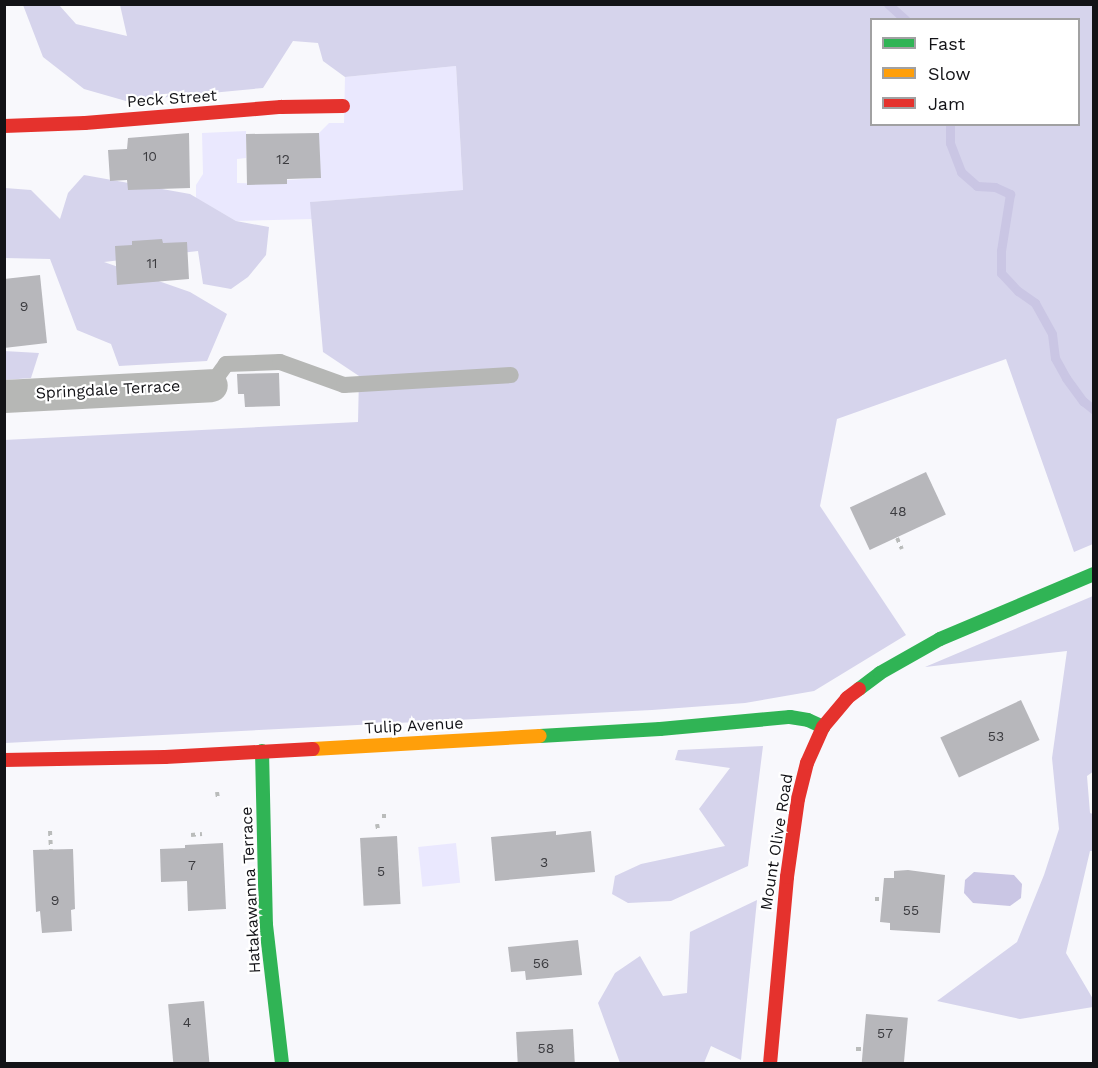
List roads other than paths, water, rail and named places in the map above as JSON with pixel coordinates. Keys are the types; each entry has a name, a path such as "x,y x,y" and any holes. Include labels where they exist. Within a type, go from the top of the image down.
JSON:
{"street":[{"name":"Peck Street","path":"4,126 84,123 281,107 343,106"},
{"name":"Springdale Terrace","path":"4,396 211,385"},
{"name":"Mount Olive Road","path":"770,1064 787,877 798,799 807,763 823,727 847,698 880,673 940,639 1094,574"},
{"name":"Tulip Avenue","path":"4,760 165,757 660,729 790,717 808,720 823,727"},
{"name":"Hatakawanna Terrace","path":"261,751 266,924 282,1064"}],"lane":[{"path":"211,385 226,364 280,362 345,385 511,375"}],"waterway":[{"path":"888,4 904,18"},
{"path":"950,126 950,143 961,172 977,186 995,187 1010,194 1001,251 1001,273 1018,291 1035,303 1052,334 1055,358 1066,378 1083,401 1094,410"}]}
